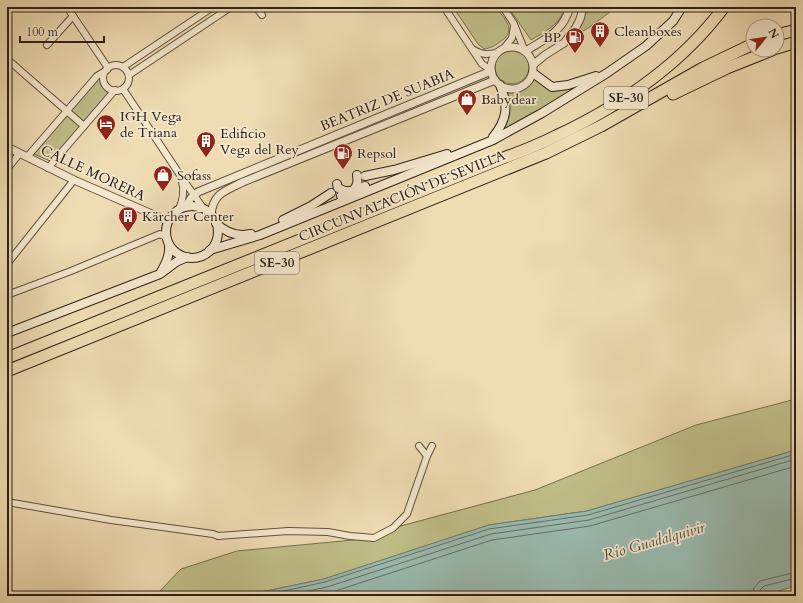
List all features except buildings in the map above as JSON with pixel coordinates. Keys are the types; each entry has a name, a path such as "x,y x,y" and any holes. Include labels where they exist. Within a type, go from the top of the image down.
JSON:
{"highway":[{"path":"506,157 522,147 587,116 623,94 667,60 701,26 717,7"},
{"name":"CIRCUNVALACIÓN DE SEVILLA","path":"7,358 530,148 592,118 638,90 669,65 684,51 724,7"},
{"path":"785,33 796,30"},
{"path":"785,45 796,42"},
{"name":"CIRCUNVALACIÓN DE SEVILLA","path":"9,371 546,153 601,126 703,68 745,48"},
{"path":"546,153 618,124 720,71 752,58"}],"main road":[{"path":"7,333 160,274 176,262 188,257 202,255 210,250 260,235 478,146 506,133 607,73 646,46 673,21 682,7"},
{"path":"533,68 552,86 568,85 607,73"},
{"path":"493,137 502,126 506,111 505,97 498,83"},
{"path":"160,274 170,251 166,229 168,221 172,214 182,208 195,206 203,208 211,215 222,230 237,235 257,233 352,191 506,133"},
{"path":"323,209 357,187 361,176 394,170 474,145"},
{"path":"337,184 338,188 345,191 358,191 392,178 403,176"},
{"path":"271,227 311,206 331,193"},
{"path":"210,250 217,237 216,223"},
{"path":"168,241 175,252 188,257"}],"street":[{"path":"67,7 107,69"},
{"path":"123,67 213,7"},
{"path":"129,75 231,7"},
{"path":"256,7 262,15"},
{"path":"444,7 469,46 482,64 491,71 498,83 506,88 517,89 528,83 533,68 545,55 564,43 575,29 580,19 582,7"},
{"path":"503,7 514,24 525,50 530,55 533,68"},
{"path":"525,50 556,32 567,17 570,7"},
{"path":"47,45 73,16"},
{"path":"491,71 493,58 512,38 514,24"},
{"path":"469,46 480,53 488,55 510,46 525,50"},
{"path":"7,59 84,126"},
{"path":"7,168 23,155 67,111 97,76 107,69 115,65 123,67 129,75 128,83 123,89 115,90 108,88 104,82 104,74 107,69"},
{"name":"BEATRIZ DE SUABIA","path":"182,208 198,192 491,71"},
{"name":"BEATRIZ DE SUABIA","path":"211,215 212,204 221,193 242,182 498,83"},
{"path":"123,89 203,208"},
{"path":"48,168 115,90"},
{"name":"CALLE MORERA","path":"7,147 74,180 168,221"},
{"path":"182,178 184,188 182,208"},
{"path":"7,264 74,180"},
{"path":"7,295 71,271 160,234 168,241"},
{"path":"419,446 427,456"},
{"path":"7,502 111,520 213,534 218,536 288,531 328,532 374,538 393,528 406,514 432,446"}],"shaded area":[{"path":"453,7 496,7 508,24 509,33 497,44 484,49 478,44"},
{"path":"508,7 564,7 560,18 552,27 531,40"},
{"path":"592,7 614,7 614,9 587,29 573,36 587,11"},
{"path":"512,50 524,55 529,67 524,79 512,84 500,79 495,67 500,55"},
{"path":"99,77 102,87 109,92 83,122 71,111"},
{"path":"536,79 552,89 592,80 503,130 507,120 508,111 507,92 520,91"},
{"path":"67,115 80,126 50,161 34,154"},
{"path":"796,399 796,450 587,511 489,525 324,579 242,596 155,596 181,569 237,551 374,538 393,528 535,490 696,425"}],"water":[{"name":"Río Guadalquivir","path":"796,450 796,586 761,596 242,596 324,579 489,525 587,511"}],"place":[{"name":"Cleanboxes","path":"600,48"},
{"name":"BP","path":"575,54"},
{"name":"Babydear","path":"467,116"},
{"name":"IGH Vega de Triana","path":"106,141"},
{"name":"Edificio Vega del Rey","path":"206,158"},
{"name":"Repsol","path":"343,170"},
{"name":"Sofass","path":"163,192"},
{"name":"Kärcher Center","path":"128,233"}]}
